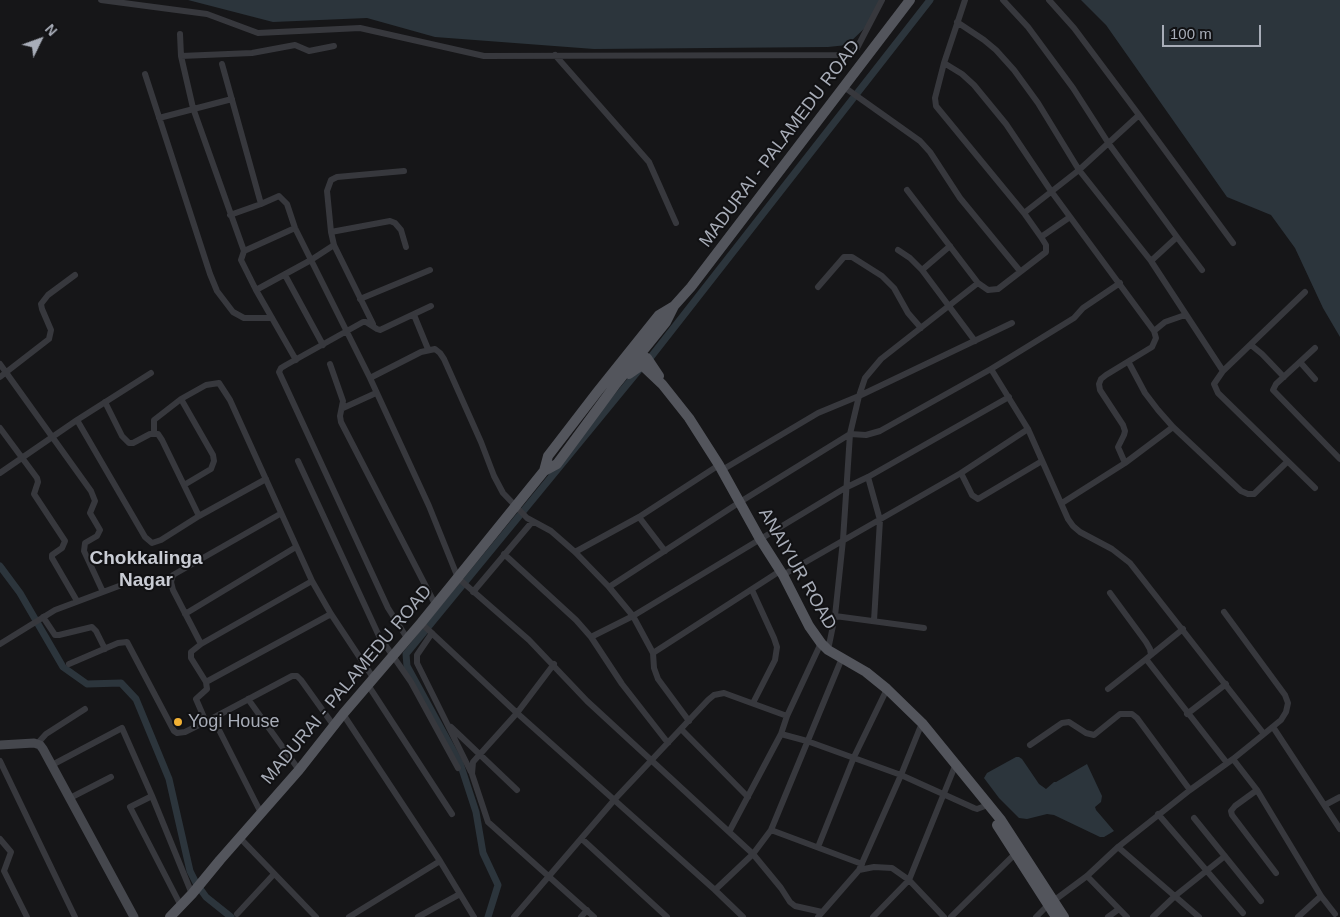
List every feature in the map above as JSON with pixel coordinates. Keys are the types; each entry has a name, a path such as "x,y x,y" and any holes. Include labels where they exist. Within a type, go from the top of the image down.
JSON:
{"main road":[{"name":"MADURAI - PALAMEDU ROAD","path":"544,470 557,464 616,384 644,362 656,334 666,322 674,306 691,287 910,0"},
{"name":"MADURAI - PALAMEDU ROAD","path":"170,917 193,894 299,770 343,714 517,509 544,470 548,456 634,344 659,315 674,306"},
{"name":"ANAIYUR ROAD","path":"634,344 644,362 689,418 782,573 809,626 825,646 866,672 887,689 922,723 955,766 1002,820 1018,851"},
{"path":"626,355 644,362"},
{"path":"591,400 599,407"},
{"path":"0,745 37,744 43,749 134,917"},
{"name":"ANAIYUR ROAD","path":"973,787 1018,851 1051,903 1064,917"},
{"name":"ANAIYUR ROAD","path":"1051,903 1056,917"}],"street":[{"path":"101,0 207,14 258,33 360,28 484,56 850,55 857,48 882,0"},
{"path":"907,190 978,283 985,289 993,290 1046,252 1046,245 1024,213 936,106 935,98 944,63 965,0"},
{"path":"1003,0 1034,34 1073,88 1109,144 1202,270"},
{"path":"1049,0 1074,28 1233,243"},
{"path":"957,22 996,50 1014,70 1038,103 1079,170 1150,261 1223,371"},
{"path":"180,34 180,56 193,108 244,251 241,260 243,266 296,360"},
{"path":"180,56 252,53 295,45 309,51 334,46"},
{"path":"555,55 649,162 676,224"},
{"path":"944,63 974,84 1006,124 1051,191 1154,331 1156,338 1152,347 1129,363 1106,375 1099,384 1100,390 1125,430 1118,447 1125,463"},
{"path":"222,64 261,204"},
{"path":"145,74 210,274 218,290 233,312 244,318 272,318"},
{"path":"844,87 920,141 930,152 960,198 1020,272"},
{"path":"159,118 232,99"},
{"path":"1024,213 1079,170 1139,115"},
{"path":"375,328 334,245 327,191 331,180 338,177 404,171"},
{"path":"230,215 261,204 276,196 282,197 346,333 370,378 429,506 458,578 529,640 554,664 587,701 753,854 795,906 820,915 861,867 902,775 922,723"},
{"path":"1041,237 1070,217"},
{"path":"331,232 390,220 401,230 406,247"},
{"path":"244,251 295,228"},
{"path":"1150,261 1177,237"},
{"path":"256,290 334,245"},
{"path":"922,270 950,246"},
{"path":"898,250 910,258 922,270 975,341"},
{"path":"818,287 844,257 852,258 882,276 894,288 908,313 921,328"},
{"path":"360,299 430,270"},
{"path":"284,274 323,345"},
{"path":"0,377 49,339 51,330 41,304 48,295 75,275"},
{"path":"729,832 781,734 787,716 825,646 835,616 843,540 850,434 865,378 881,359 978,283"},
{"path":"609,588 740,502 850,434 872,434 880,431 990,369 1074,318 1083,308 1120,283"},
{"path":"1305,292 1223,371 1214,384 1218,393 1315,488"},
{"path":"407,638 388,608 280,376 281,368 366,322 380,330 431,306"},
{"path":"414,315 428,349"},
{"path":"1154,331 1165,322 1185,315"},
{"path":"575,552 818,413 859,396 1012,323"},
{"path":"1251,345 1284,376"},
{"path":"1315,348 1273,387 1273,390 1340,459"},
{"path":"370,378 428,349 435,349 444,359 503,494 529,520 551,531 575,552 633,616 653,653 654,668 658,679 689,721"},
{"path":"1300,362 1315,379"},
{"path":"1129,363 1145,393 1173,427 1241,491 1254,494 1287,462"},
{"path":"0,364 91,491 95,501 90,513 100,530 97,536 85,543 84,551 103,592"},
{"path":"330,364 342,395 343,408 340,416 343,427 435,604"},
{"path":"990,369 1028,429 1068,519 1080,532 1112,549 1130,563 1264,734"},
{"path":"0,473 77,420 151,373"},
{"path":"154,433 154,420 181,399 206,385 219,383 230,400 312,581 452,814"},
{"path":"343,408 376,392"},
{"path":"590,637 633,616 845,488 868,477 1009,397"},
{"path":"181,399 214,461 211,469 184,485"},
{"path":"105,402 122,436 129,443 133,443 150,434 158,434 199,516"},
{"path":"77,420 149,541 156,543 199,516 266,479"},
{"path":"1062,503 1125,463 1173,427"},
{"path":"0,428 36,478 38,482 34,494 65,541 62,548 52,555 52,558 77,602"},
{"path":"653,653 752,590 961,473 1028,429"},
{"path":"298,461 370,619 379,636 411,682 458,768"},
{"path":"961,473 972,495 978,499 1042,461"},
{"path":"868,477 880,520 874,621"},
{"path":"201,644 173,590 171,582 173,575 280,514"},
{"path":"639,517 665,551"},
{"path":"472,592 504,554 529,520"},
{"path":"185,614 296,547"},
{"path":"504,554 564,608 590,637 622,684 668,743"},
{"path":"206,722 196,699 207,689 206,682 191,658 191,652 201,644 312,581"},
{"path":"0,644 55,610 119,586"},
{"path":"752,590 776,647 775,660 753,702"},
{"path":"1110,593 1146,642 1150,649 1148,657 1187,714 1257,790 1321,896 1335,914"},
{"path":"1036,917 1051,903 1087,876 1158,814 1273,727 1286,712 1288,703 1285,695 1224,612"},
{"path":"206,682 331,614"},
{"path":"835,616 924,628"},
{"path":"38,620 55,635 92,627 105,649"},
{"path":"421,623 517,713 716,890 743,917"},
{"path":"1108,689 1183,629"},
{"path":"432,633 416,658 421,673 472,774 488,822 594,917"},
{"path":"69,664 118,643 127,642 177,733 185,732 206,722 287,677 297,676 334,726"},
{"path":"716,890 753,854 771,830 842,658"},
{"path":"472,774 473,762 517,713 554,664"},
{"path":"1187,714 1226,684"},
{"path":"818,847 854,758 887,689"},
{"path":"514,917 615,799 708,700 718,693 724,693 787,716"},
{"path":"248,699 299,770"},
{"path":"37,744 46,734 85,709"},
{"path":"343,714 440,861 474,917"},
{"path":"1030,745 1062,723 1069,722 1086,733 1094,735 1120,714 1132,714 1137,718 1190,790"},
{"path":"213,718 261,813"},
{"path":"446,723 517,790"},
{"path":"1273,727 1340,829"},
{"path":"52,766 122,728 193,894"},
{"path":"682,729 748,797"},
{"path":"781,734 808,741 902,775 974,808 977,809 985,806"},
{"path":"0,761 75,917"},
{"path":"874,917 909,880 955,766"},
{"path":"70,798 111,777"},
{"path":"1257,790 1235,806 1231,811 1232,816 1276,873"},
{"path":"152,796 130,807 181,906"},
{"path":"1325,805 1340,797"},
{"path":"1158,814 1243,913"},
{"path":"1194,818 1261,901"},
{"path":"771,830 818,847 861,867 892,868 909,880 944,917"},
{"path":"240,838 316,917"},
{"path":"582,838 666,917"},
{"path":"0,839 11,852 4,871 27,917"},
{"path":"1118,847 1199,917"},
{"path":"951,917 1018,851"},
{"path":"1153,917 1175,896 1225,856"},
{"path":"349,917 440,861"},
{"path":"237,914 274,874"},
{"path":"1087,876 1127,917"},
{"path":"418,917 460,894"},
{"path":"1298,917 1321,896"},
{"path":"1108,917 1119,909"},
{"path":"580,917 587,910"}],"shaded area":[{"path":"188,0 881,0 869,24 847,45 828,47 594,49 435,37 367,18 273,22"},
{"path":"1081,0 1340,0 1340,337 1323,308 1295,248 1271,215 1227,197 1106,25"},
{"path":"1016,757 1022,759 1039,784 1046,789 1054,782 1087,764 1102,796 1101,802 1095,807 1096,810 1114,831 1104,837 1100,837 1054,815 1047,814 1027,819 1019,818 999,798 984,778 987,773"}],"waterway":[{"path":"647,362 930,0"},
{"path":"488,917 498,885 483,853 476,812 460,763 407,666 406,654 639,370"},
{"path":"0,566 20,593 63,667 87,684 121,683 136,699 169,779 190,871 206,897 231,917"}],"place":[{"name":"Yogi House","path":"178,722"}],"district":[{"name":"Chokkalinga Nagar","path":"146,570"}]}
